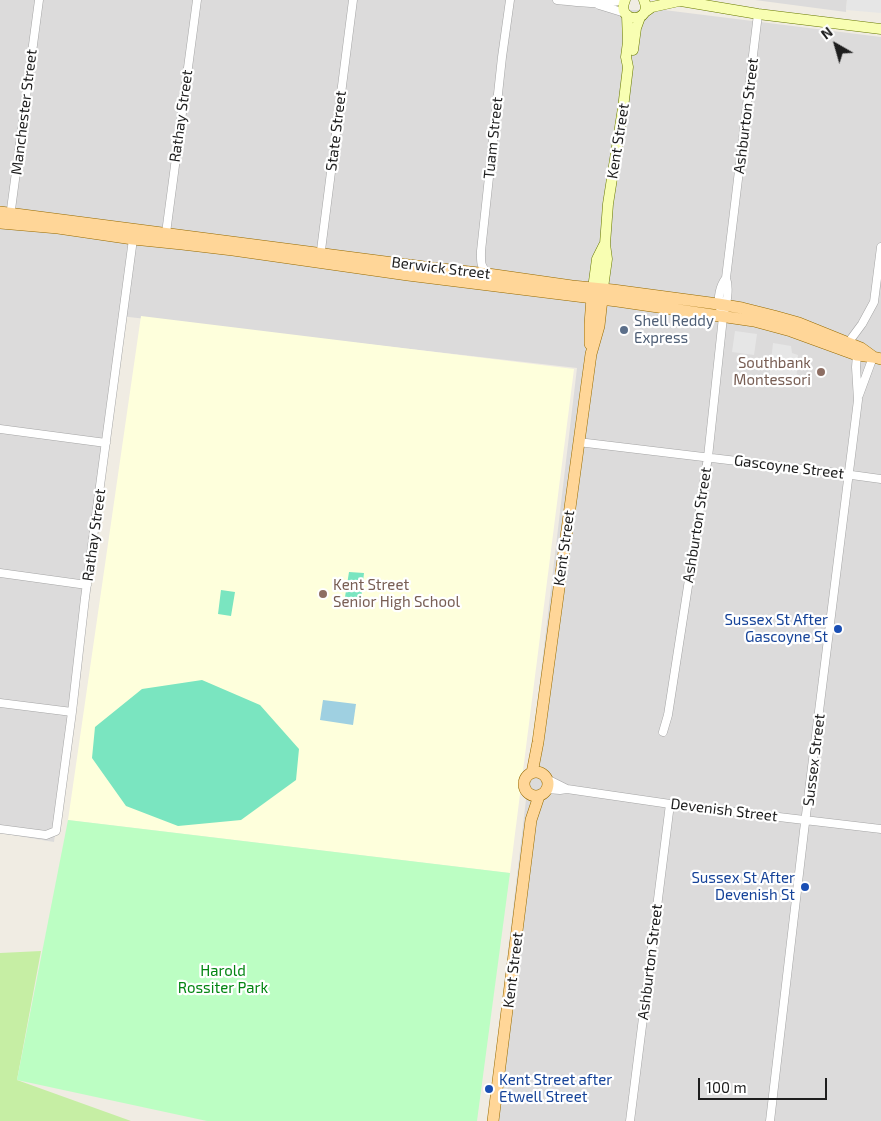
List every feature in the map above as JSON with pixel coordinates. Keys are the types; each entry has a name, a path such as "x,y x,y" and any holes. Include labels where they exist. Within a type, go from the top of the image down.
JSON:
{"main road":[{"name":"Kent Street","path":"624,0 623,8 626,14 628,42 626,57 628,68"},
{"name":"Kent Street","path":"493,1121 531,820 540,784 538,742 578,442 590,354 599,326 597,259 604,244 628,68 636,28 646,6 644,0"},
{"path":"626,14 634,18 652,7 677,1 758,14 881,29"},
{"name":"Berwick Street","path":"5,218 166,233 320,257 774,316 798,323 861,348 877,358"},
{"name":"Berwick Street","path":"5,218 133,239 488,274 598,294"},
{"name":"Berwick Street","path":"723,309 857,355 877,358"}],"street":[{"name":"Manchester Street","path":"5,218 38,0"},
{"name":"Rathay Street","path":"166,233 197,0"},
{"name":"State Street","path":"320,257 353,0"},
{"name":"Tuam Street","path":"488,274 482,268 481,251 510,0"},
{"path":"557,0 592,3 612,3 624,0"},
{"path":"592,3 626,14"},
{"name":"Ashburton Street","path":"663,732 668,715 708,457 723,309 722,284 726,278 758,14"},
{"name":"Rathay Street","path":"0,829 46,835 56,831 133,239"},
{"path":"848,343 862,324 874,302 881,247"},
{"name":"Sussex Street","path":"770,1121 858,400 857,355"},
{"name":"Sussex Street","path":"858,400 877,358"},
{"path":"0,429 106,442"},
{"name":"Gascoyne Street","path":"578,442 881,479"},
{"path":"0,573 87,585"},
{"path":"0,703 72,712"},
{"name":"Devenish Street","path":"540,784 560,790 567,789 670,804 881,830"},
{"name":"Ashburton Street","path":"630,1121 670,804"}],"shaded area":[{"path":"0,0 629,0 628,10 664,10 881,37 881,1121 488,1121 577,368 120,316 54,842 0,833"},
{"path":"755,0 847,0 846,12"},
{"path":"847,0 881,0 881,13 846,10"},
{"name":"Kent Street Senior High School","path":"141,316 574,369 510,873 68,820"},
{"path":"735,331 757,334 754,355 732,352"},
{"path":"773,343 791,346 792,353 798,355 796,384 769,381"}],"green space":[{"path":"349,572 364,573 361,599 345,597"},
{"path":"221,590 235,592 231,616 218,614"},
{"path":"202,680 260,705 299,749 296,780 241,820 178,826 126,806 92,758 95,727 142,689"},
{"name":"Harold Rossiter Park","path":"68,820 510,873 477,1121 207,1121 17,1080"},
{"path":"41,951 17,1080 131,1121 0,1121 0,953"}],"water":[{"path":"323,700 356,704 353,725 320,720"}],"place":[{"name":"Shell Reddy Express","path":"624,330"},
{"name":"Southbank Montessori","path":"821,372"},
{"name":"Kent Street Senior High School","path":"323,594"},
{"name":"Sussex St After Gascoyne St","path":"838,629"},
{"name":"Sussex St After Devenish St","path":"805,887"},
{"name":"Kent Street after Etwell Street","path":"489,1089"}]}
